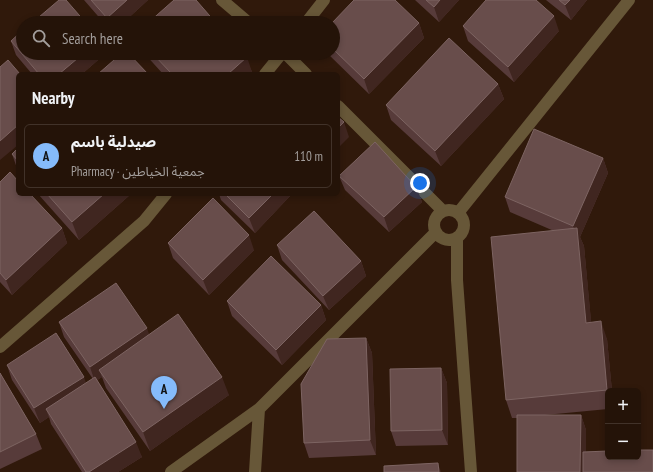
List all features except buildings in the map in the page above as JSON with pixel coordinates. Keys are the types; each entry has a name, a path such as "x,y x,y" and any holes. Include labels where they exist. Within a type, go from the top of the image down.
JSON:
{"street":[{"path":"222,0 241,16"},
{"path":"311,16 324,0"},
{"path":"458,213 629,0"},
{"path":"267,72 277,60"},
{"path":"291,60 304,72"},
{"path":"340,108 443,211"},
{"path":"0,347 144,221 164,196"},
{"path":"450,210 458,213 464,221 464,231 457,238 445,240 435,234 433,225 436,217 443,211 450,210"},
{"path":"171,472 259,409 435,234"},
{"path":"457,238 457,280 470,472"},
{"path":"255,472 259,409"}],"place":[{"name":"صيدلية باسم","path":"164,409"}]}
